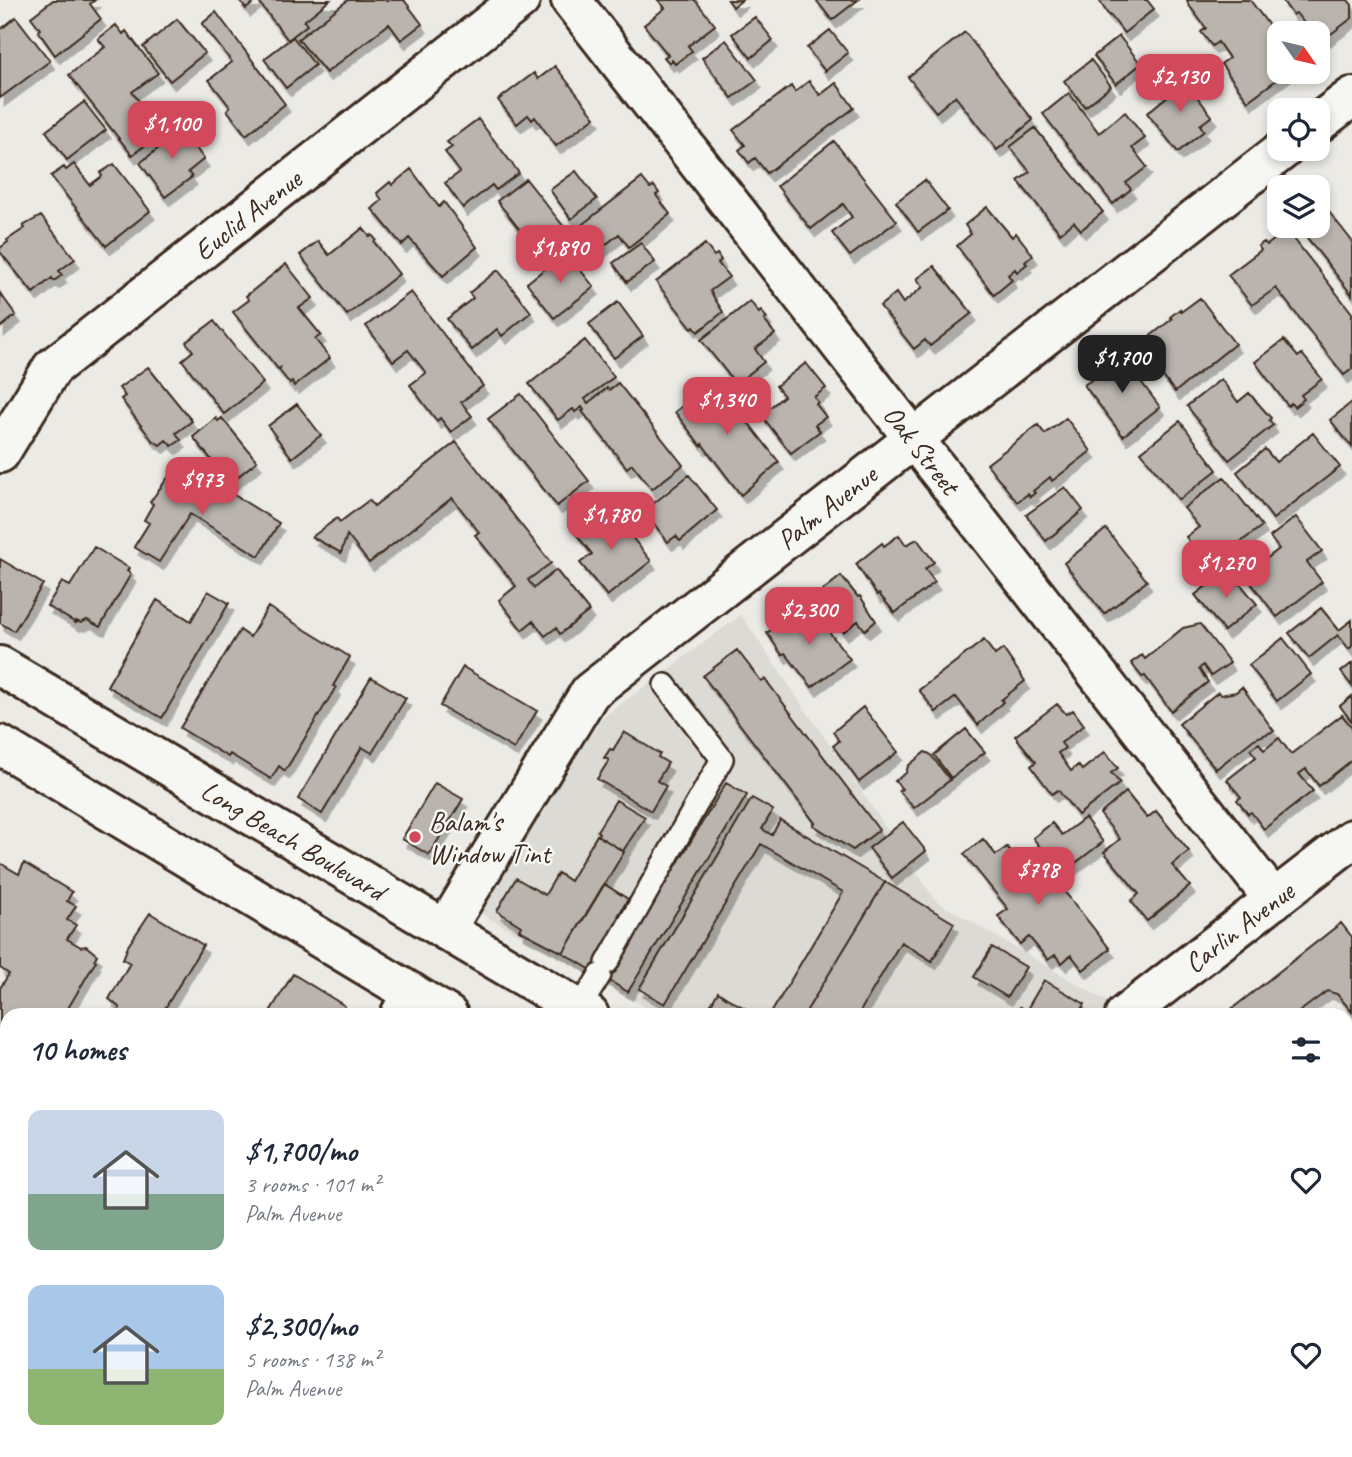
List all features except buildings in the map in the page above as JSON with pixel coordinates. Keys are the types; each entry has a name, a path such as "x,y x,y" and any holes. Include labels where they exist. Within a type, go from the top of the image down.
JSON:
{"street":[{"name":"Oak Street","path":"571,0 1274,900"},
{"name":"Euclid Avenue","path":"0,453 52,368 516,1"},
{"path":"1330,114 1352,97"},
{"name":"Palm Avenue","path":"445,930 586,696 1269,161"},
{"name":"Long Beach Boulevard","path":"0,666 577,1008"},
{"path":"0,745 406,1004"},
{"name":"Carlin Avenue","path":"1134,1008 1274,900 1348,851"}],"lane":[{"path":"586,1008 603,969 722,759 665,685"}],"shaded area":[{"path":"741,615 936,901 1118,1008 648,1008 477,911 602,718"}],"place":[{"name":"Balam's Window Tint","path":"415,837"}]}
